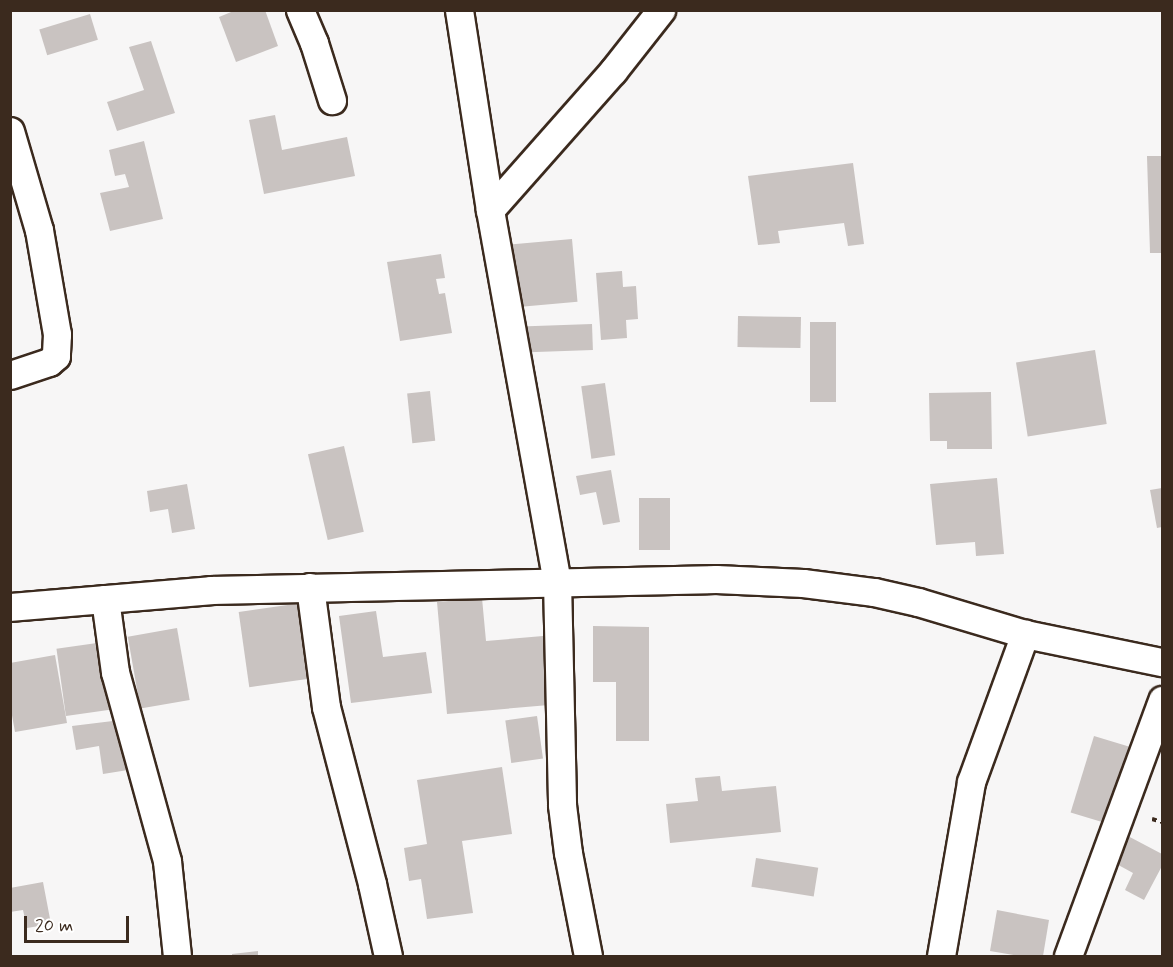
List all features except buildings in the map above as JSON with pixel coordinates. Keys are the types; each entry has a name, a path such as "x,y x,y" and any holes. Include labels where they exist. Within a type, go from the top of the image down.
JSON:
{"street":[{"path":"300,10 314,43 332,100"},
{"path":"459,10 490,210 557,581 562,805 568,853 588,957"},
{"path":"490,210 613,71 661,10"},
{"path":"10,131 39,230 57,334 56,356 49,362 10,375"},
{"path":"10,607 211,590 310,587 716,579 803,583 874,592 918,602 1025,634 1162,662"},
{"path":"310,587 326,707 372,884 388,957"},
{"path":"105,599 120,691 167,861 177,957"},
{"path":"941,957 971,782 980,750 1025,634"},
{"path":"1068,957 1162,700"}]}
